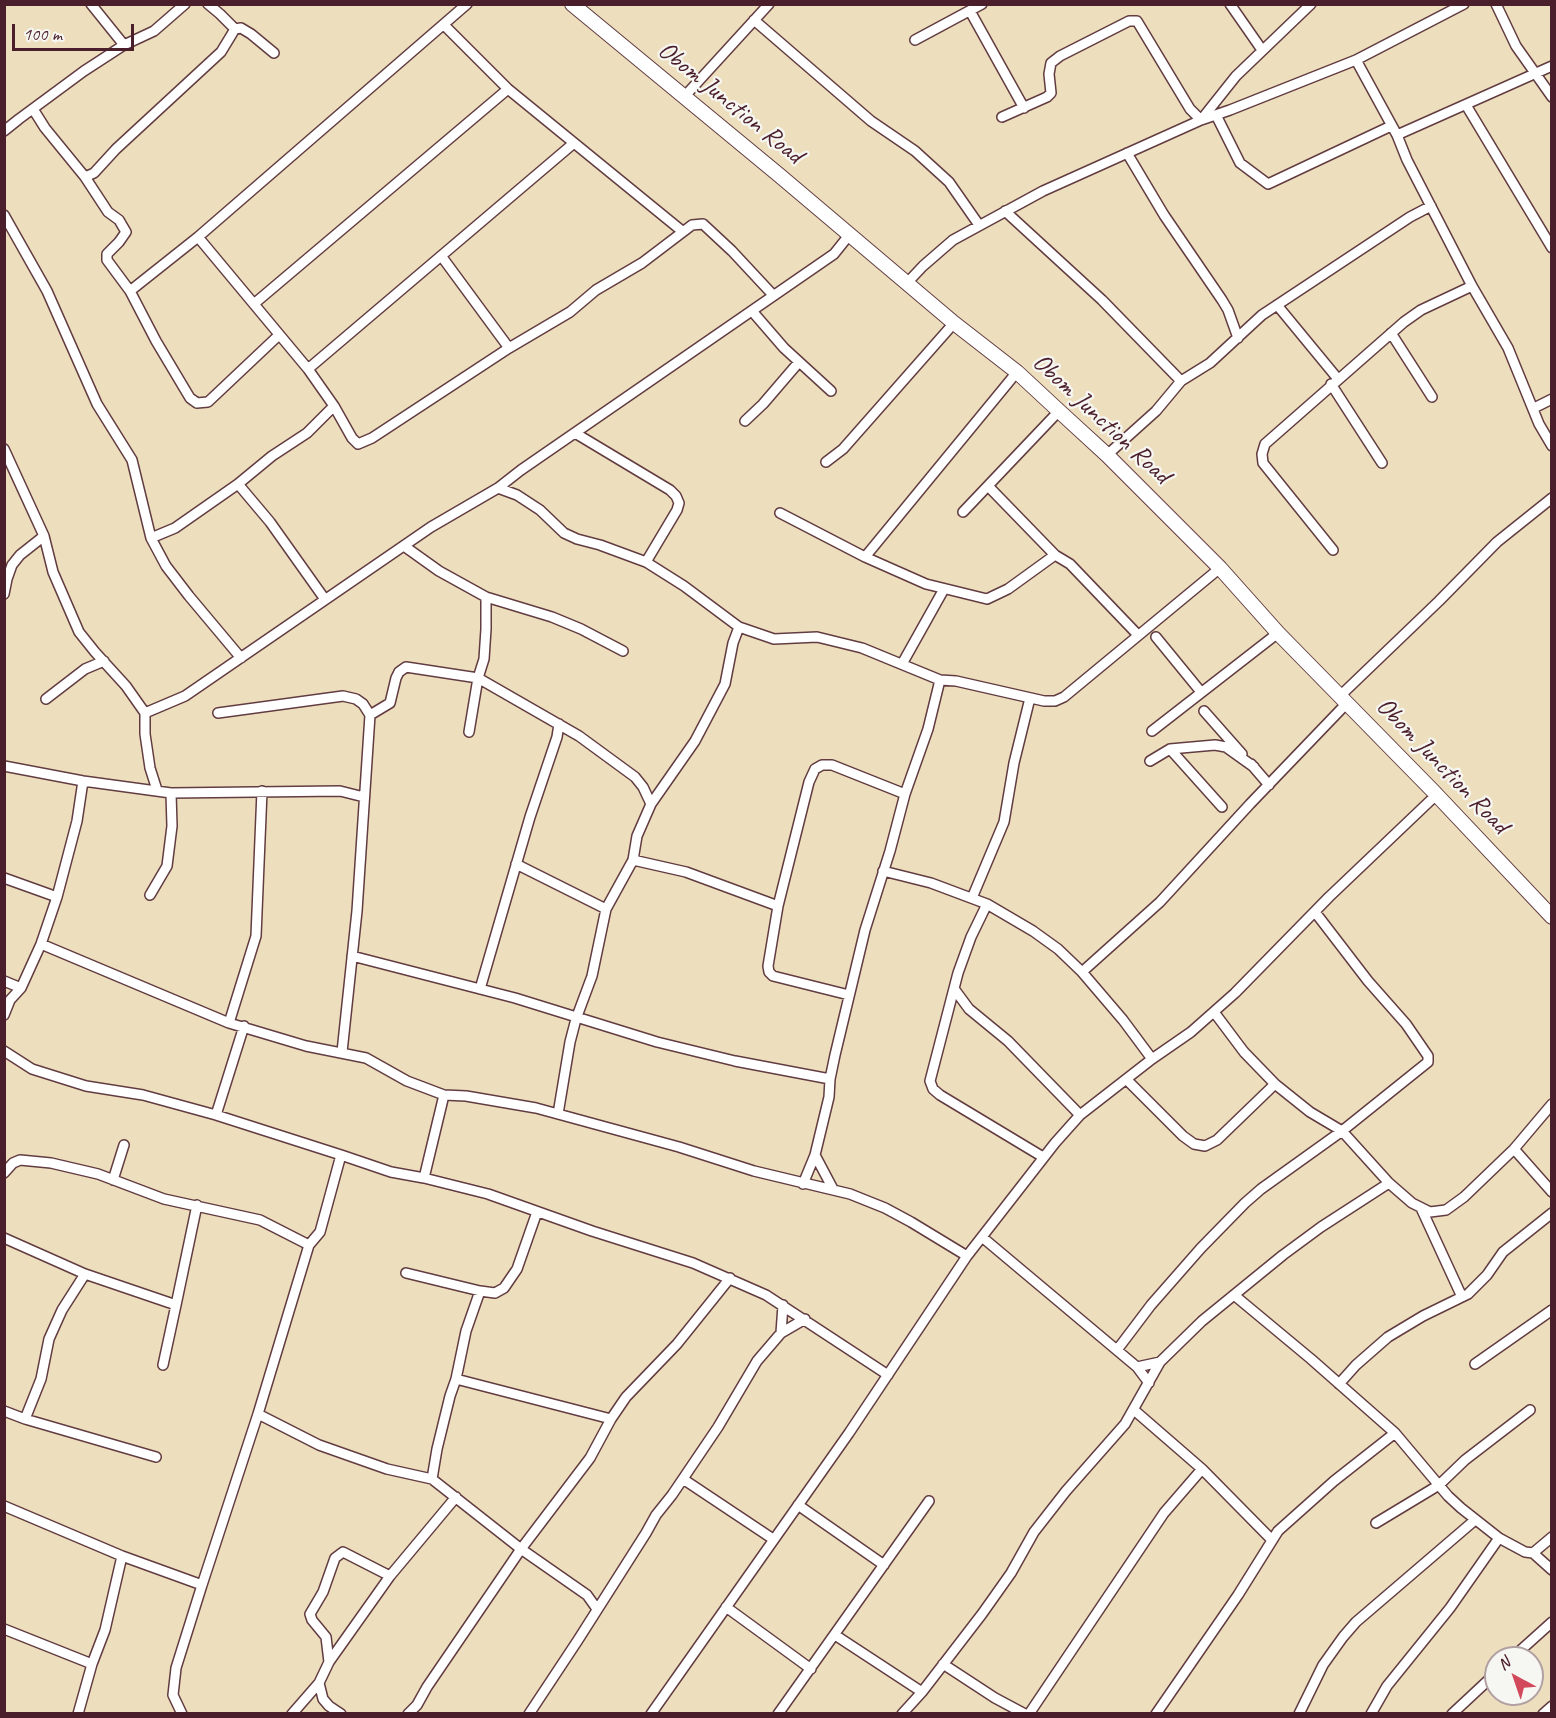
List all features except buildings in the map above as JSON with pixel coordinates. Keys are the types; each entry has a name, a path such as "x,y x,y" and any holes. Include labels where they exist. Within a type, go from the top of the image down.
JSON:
{"main road":[{"name":"Obom Junction Road","path":"572,4 954,323 1017,372 1107,455 1220,568 1278,633 1549,909"}],"street":[{"path":"92,4 124,45"},
{"path":"4,131 84,71 124,45 154,31 185,4"},
{"path":"208,4 235,29"},
{"path":"130,291 198,237 467,4"},
{"path":"684,96 769,4"},
{"path":"915,40 982,4"},
{"path":"1230,4 1262,50"},
{"path":"1200,120 1236,76 1311,4"},
{"path":"907,283 953,240 1043,191 1200,120 1356,60 1464,4"},
{"path":"1496,4 1516,46 1551,97"},
{"path":"970,11 1024,108"},
{"path":"754,20 871,121 915,151 950,182 979,225"},
{"path":"1002,117 1047,97 1051,93 1049,74 1051,63 1060,56 1129,21 1137,21 1190,109 1200,120"},
{"path":"444,25 508,89 682,231"},
{"path":"85,177 94,173 116,149 221,52 235,29 241,28 251,34 274,53"},
{"path":"1356,60 1397,135 1472,286 1508,348 1539,424 1551,446"},
{"path":"1397,135 1551,66"},
{"path":"255,303 508,89"},
{"path":"1466,105 1551,249"},
{"path":"33,109 45,128 85,177 108,212 119,220 126,232 107,254 107,260 130,291 190,398 197,403 208,402 279,335"},
{"path":"1216,115 1240,163 1268,184 1392,126"},
{"path":"308,369 574,143"},
{"path":"1127,153 1164,215 1222,300 1238,338"},
{"path":"1107,455 1156,411 1181,381 1210,363 1262,315 1410,217 1431,206"},
{"path":"1005,211 1102,300 1181,381"},
{"path":"4,215 47,291 97,404 132,460 151,538 166,566 241,658"},
{"path":"198,237 308,369 358,444 372,438 509,348 570,312 596,290 642,263 692,225 703,224 732,251 772,296"},
{"path":"145,713 185,696 324,598 431,527 498,488 520,470 834,254 850,234"},
{"path":"442,257 509,348"},
{"path":"1333,550 1263,463 1262,454 1265,444 1391,333 1421,310 1472,286"},
{"path":"1277,305 1334,382 1382,463"},
{"path":"752,311 784,348 831,391"},
{"path":"826,462 843,448 954,323"},
{"path":"1391,333 1432,397"},
{"path":"745,421 763,404 799,362"},
{"path":"865,557 1017,372"},
{"path":"1534,408 1551,399"},
{"path":"151,538 175,528 238,484 272,456 307,432 334,406"},
{"path":"963,512 1059,411"},
{"path":"575,432 670,490 676,496 679,503 677,510 646,562"},
{"path":"4,449 44,536 52,572 79,632 137,700 145,713 145,734 150,768 157,790"},
{"path":"238,484 270,522 324,598"},
{"path":"988,486 1055,555 1070,564 1138,634"},
{"path":"498,488 517,495 540,510 564,533 646,562 684,586 739,627 774,639 817,637 862,648 940,680 956,681 1030,698 1055,701 1064,698 1220,568"},
{"path":"1082,972 1160,902 1269,785 1343,700 1497,542 1551,498"},
{"path":"780,513 865,557 926,584 987,599 1008,589 1055,555"},
{"path":"4,594 12,565 20,555 44,536"},
{"path":"404,546 439,571 486,597 552,617 623,651"},
{"path":"902,664 944,589"},
{"path":"469,732 478,678 484,659 486,597"},
{"path":"558,1114 576,1018 592,976 606,909 633,860 637,836 651,804 695,741 717,701 725,684 733,643 739,627"},
{"path":"1152,731 1278,633"},
{"path":"1155,637 1201,692"},
{"path":"46,699 85,669 104,661"},
{"path":"370,715 390,703 396,678 399,672 406,667 478,678 579,735 635,777 651,804"},
{"path":"803,1184 815,1155 829,1097 830,1079 865,930 905,794 928,729 940,680"},
{"path":"218,713 342,696 356,699 370,715 357,911 342,1052"},
{"path":"972,898 1004,822 1012,773 1030,698"},
{"path":"1204,711 1269,785"},
{"path":"480,989 559,724"},
{"path":"1150,761 1170,749 1220,745 1254,767"},
{"path":"1170,749 1222,807"},
{"path":"849,995 773,976 768,972 778,906 809,782 815,770 822,765 832,765 905,794"},
{"path":"4,766 83,781 171,793 340,791 364,796"},
{"path":"4,1015 10,1000 21,988 41,944 57,897 77,821 83,781"},
{"path":"229,1023 256,936 261,791"},
{"path":"651,1713 798,1505 981,1237 1043,1157 1080,1115 1214,1012 1433,798 1433,791"},
{"path":"150,895 167,866 172,826 171,793"},
{"path":"633,860 686,872 778,906"},
{"path":"516,864 606,909"},
{"path":"883,871 931,883 972,898 987,904 1033,931 1082,972 1124,1020 1152,1059"},
{"path":"4,878 57,897"},
{"path":"987,904 971,937 958,973 956,990 930,1081 933,1089 940,1095 1043,1157"},
{"path":"1117,1350 1158,1297 1245,1203 1342,1131 1428,1062 1428,1056 1406,1024 1368,981 1315,912"},
{"path":"41,944 229,1023 306,1046 366,1058 407,1080 444,1095 536,1108 679,1147 754,1171 833,1189 885,1208 967,1257"},
{"path":"352,956 480,989 657,1042 830,1079"},
{"path":"4,981 21,988"},
{"path":"956,990 969,1009 1008,1041 1080,1115"},
{"path":"951,1008 969,1009"},
{"path":"1214,1012 1244,1052 1275,1084 1310,1112 1342,1131 1389,1183 1412,1203 1430,1212 1446,1210 1464,1197 1514,1149 1551,1104"},
{"path":"216,1115 244,1026"},
{"path":"4,1051 32,1070 86,1086 143,1095 216,1115 391,1172 488,1194 693,1263 750,1286 805,1319 888,1375"},
{"path":"1127,1080 1183,1136 1194,1144 1205,1146 1216,1140 1275,1084"},
{"path":"424,1178 444,1095"},
{"path":"113,1180 124,1145"},
{"path":"1514,1149 1551,1192"},
{"path":"182,1713 173,1695 176,1668 258,1414 309,1245 320,1232 341,1155"},
{"path":"815,1155 833,1189"},
{"path":"4,1173 13,1163 20,1160 33,1160 98,1174 164,1199 260,1220 309,1245"},
{"path":"902,1713 922,1692 1011,1573 1034,1532 1066,1491 1125,1424 1160,1362 1202,1321 1234,1295 1321,1227 1389,1183"},
{"path":"163,1365 197,1205"},
{"path":"1421,1208 1462,1297"},
{"path":"406,1273 495,1293 504,1288 517,1269 537,1212"},
{"path":"1340,1384 1356,1365 1388,1338 1423,1316 1462,1297 1478,1285 1503,1252 1551,1213"},
{"path":"981,1237 1137,1366 1149,1383"},
{"path":"4,1238 85,1274 176,1305"},
{"path":"25,1419 42,1379 49,1339 62,1310 85,1274"},
{"path":"408,1713 417,1705 521,1549 590,1458 626,1397 677,1344 730,1278"},
{"path":"432,1479 466,1331 480,1291"},
{"path":"1234,1295 1395,1433 1454,1502 1499,1538 1533,1553 1551,1570"},
{"path":"781,1333 783,1305"},
{"path":"1475,1364 1551,1310"},
{"path":"529,1713 656,1515 731,1407 757,1361 781,1333 805,1319"},
{"path":"1137,1366 1160,1362"},
{"path":"456,1379 611,1419"},
{"path":"1134,1410 1202,1469 1272,1540"},
{"path":"1376,1523 1439,1485 1465,1460 1530,1410"},
{"path":"4,1411 156,1457"},
{"path":"258,1414 319,1445 387,1469 432,1479 521,1549 587,1595 597,1609"},
{"path":"1156,1713 1238,1595 1272,1540 1290,1519 1334,1480 1395,1433"},
{"path":"943,1664 995,1698 1027,1713 1164,1514 1202,1469"},
{"path":"683,1479 773,1539"},
{"path":"292,1713 319,1683 329,1662 390,1576 456,1497"},
{"path":"778,1713 929,1501"},
{"path":"798,1505 884,1565"},
{"path":"4,1506 122,1556 202,1584"},
{"path":"1299,1713 1313,1684 1342,1637 1356,1622 1475,1520"},
{"path":"1533,1553 1551,1537"},
{"path":"1371,1713 1387,1686 1450,1608 1499,1538"},
{"path":"329,1662 326,1637 310,1614 323,1592 335,1558 343,1552 390,1576"},
{"path":"78,1713 110,1612 122,1556"},
{"path":"587,1595 606,1595"},
{"path":"726,1607 811,1669"},
{"path":"1525,1646 1551,1622"},
{"path":"4,1629 92,1664"},
{"path":"835,1635 922,1692"},
{"path":"319,1683 323,1699 341,1713"},
{"path":"1452,1713 1484,1683"},
{"path":"1543,1713 1551,1706"}]}
